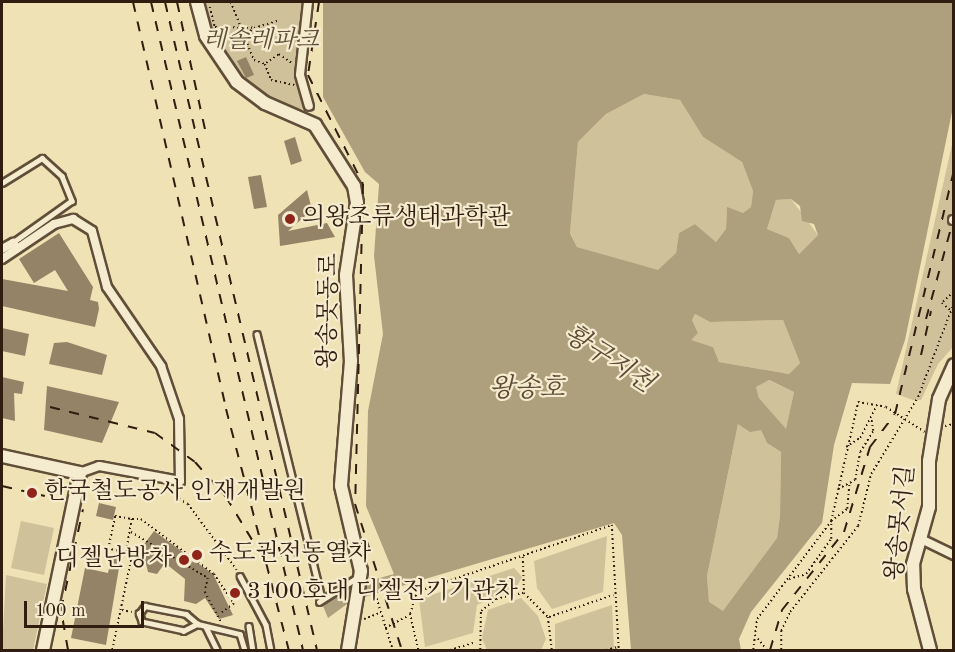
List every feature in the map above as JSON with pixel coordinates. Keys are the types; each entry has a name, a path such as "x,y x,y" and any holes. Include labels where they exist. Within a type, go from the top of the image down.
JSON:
{"street":[{"name":"왕송못동로","path":"197,2 206,36 230,75 265,103 315,125 354,186 357,203 346,275 351,361 341,486 364,578 355,607 348,651"},
{"path":"308,2 303,92 309,106"},
{"path":"2,249 15,246 54,224 73,219 92,231 107,287 161,366 179,419 180,481 99,466 80,473 2,456"},
{"path":"2,260 15,246"},
{"name":"왕송못서길","path":"930,651 914,590 913,564 921,538 934,434 943,386 954,365"},
{"path":"43,651 80,473"},
{"path":"921,538 954,555"}],"lane":[{"path":"2,183 42,158 62,176 72,201 15,246"},
{"path":"257,334 321,600 364,578"},
{"path":"240,576 266,625 271,651"},
{"path":"198,624 184,631 142,622 139,614 145,606 186,614 198,624 206,627 240,634 245,651"},
{"path":"249,626 254,651"},
{"path":"206,627 217,651"}],"path":[{"path":"208,2 215,27 254,28 280,20"},
{"path":"231,2 237,26 254,60 265,64 271,80 288,80 303,92"},
{"path":"243,40 254,28"},
{"path":"265,64 279,54 288,57 293,73"},
{"path":"952,313 942,303 954,292"},
{"path":"781,651 781,632 790,612 858,526 871,474 905,423 918,397 952,313 953,304"},
{"path":"788,579 806,574 831,539 831,521 837,489 858,402 877,404 905,423 934,434"},
{"path":"753,651 753,634 758,619 831,521 847,509 849,485 873,431 872,419 877,404"},
{"path":"846,447 872,419"},
{"path":"180,481 178,499 189,504 240,576"},
{"path":"837,489 849,485"},
{"path":"112,651 132,554 108,549 116,516 141,519 214,574 234,604 219,615"},
{"path":"126,553 132,519"},
{"path":"418,651 410,614 415,596 425,589 612,525 613,595 619,651"},
{"path":"130,531 208,578 205,592 219,615 224,631"},
{"path":"522,557 524,593 548,617 550,650"},
{"path":"364,578 376,601 393,651"},
{"path":"480,651 477,642 482,611 496,599 524,593"},
{"path":"548,617 613,595"},
{"path":"120,610 139,614"},
{"path":"361,625 380,613"},
{"path":"385,628 410,614"},
{"path":"753,634 767,651"},
{"path":"450,651 477,642"},
{"path":"606,651 619,647"}],"green space":[{"name":"레솔레파크","path":"200,2 305,2 301,44 313,104 303,109 284,106 241,80 216,50"},
{"path":"644,94 680,100 703,137 742,162 753,191 751,207 743,213 727,208 726,229 716,242 695,224 679,233 676,253 658,271 577,247 570,232 578,142 606,114"},
{"path":"953,140 953,347 938,364 921,400 913,400 896,394"},
{"path":"791,199 818,235 799,254 789,238 767,229 776,200"},
{"path":"695,314 710,322 783,320 800,363 789,374 719,362 713,347 690,340 698,333 692,320"},
{"path":"768,380 794,392 786,430 759,398 756,387"},
{"path":"738,424 761,430 767,443 781,452 780,516 777,538 723,612 709,603 707,576"},
{"path":"21,521 54,528 44,575 11,568"},
{"path":"607,536 603,592 552,609 537,588 534,561"},
{"path":"514,568 522,577 516,588 477,605 473,633 425,647 419,599"},
{"path":"6,575 47,584 33,650 2,650"},
{"path":"521,598 538,616 546,639 541,650 487,650 482,638 488,610"},
{"path":"612,605 614,650 555,649 555,624"}],"water":[{"name":"왕송호","path":"323,2 953,2 953,107 905,340 890,384 852,383 834,445 822,523 751,612 739,639 741,650 631,650 622,535 614,523 351,601 328,618 323,606 351,586 394,574 366,506 368,411 383,334 374,256 379,184 365,172 323,97","holes":["644,94 680,100 703,137 742,162 753,191 751,207 743,213 727,207 726,229 716,242 695,224 679,233 676,253 658,270 577,247 570,233 578,142 606,114","791,199 800,206 802,221 814,224 818,235 799,254 789,238 767,229 776,200","695,314 710,322 783,320 800,363 789,374 719,362 713,347 691,340 698,333 692,320","769,380 794,392 786,429 759,398 756,387","738,424 750,432 761,430 767,443 781,452 780,516 777,538 723,611 709,602 707,576"]}],"building":[{"path":"246,57 254,75 246,78 237,61"},
{"path":"295,137 302,161 291,165 284,141"},
{"path":"261,175 267,207 254,209 248,177"},
{"name":"의왕조류생태과학관","path":"307,190 312,210 288,231 327,223 335,237 280,246 278,215"},
{"path":"59,233 93,287 90,300 98,302 99,309 95,327 2,306 2,279 68,291 55,270 34,283 19,259"},
{"path":"2,328 29,334 25,356 2,351"},
{"path":"67,342 107,355 102,375 49,364 54,343"},
{"path":"2,377 24,382 22,394 14,393 15,421 2,418"},
{"path":"47,386 119,402 102,443 44,430"},
{"path":"99,503 116,507 113,520 96,516"},
{"path":"154,531 213,574 233,615 219,619 205,598 196,604 184,601 185,579 165,563 157,574 148,572 142,547"},
{"path":"112,554 121,556 106,645 71,638 85,568 108,573"}],"railway":[{"path":"133,2 226,409 289,650"},
{"path":"151,2 303,650"},
{"path":"165,2 317,650"},
{"path":"177,2 207,139"},
{"path":"319,2 308,75 363,184 355,504 402,650"},
{"path":"770,650 782,610 844,532 870,447 895,414 954,171"},
{"path":"926,319 954,217"},
{"path":"921,355 931,311"},
{"path":"50,407 155,433 195,462 226,497 254,543"},
{"path":"2,486 45,496"},
{"path":"68,650 61,610 83,509"}],"place":[{"name":"의왕조류생태과학관","path":"290,219"},
{"name":"한국철도공사 인재개발원","path":"32,493"},
{"name":"수도권전동열차","path":"197,555"},
{"name":"디젤난방차","path":"184,560"},
{"name":"3100호대 디젤전기기관차","path":"235,593"}],"water label":[{"name":"황구지천","path":"608,360"}]}
